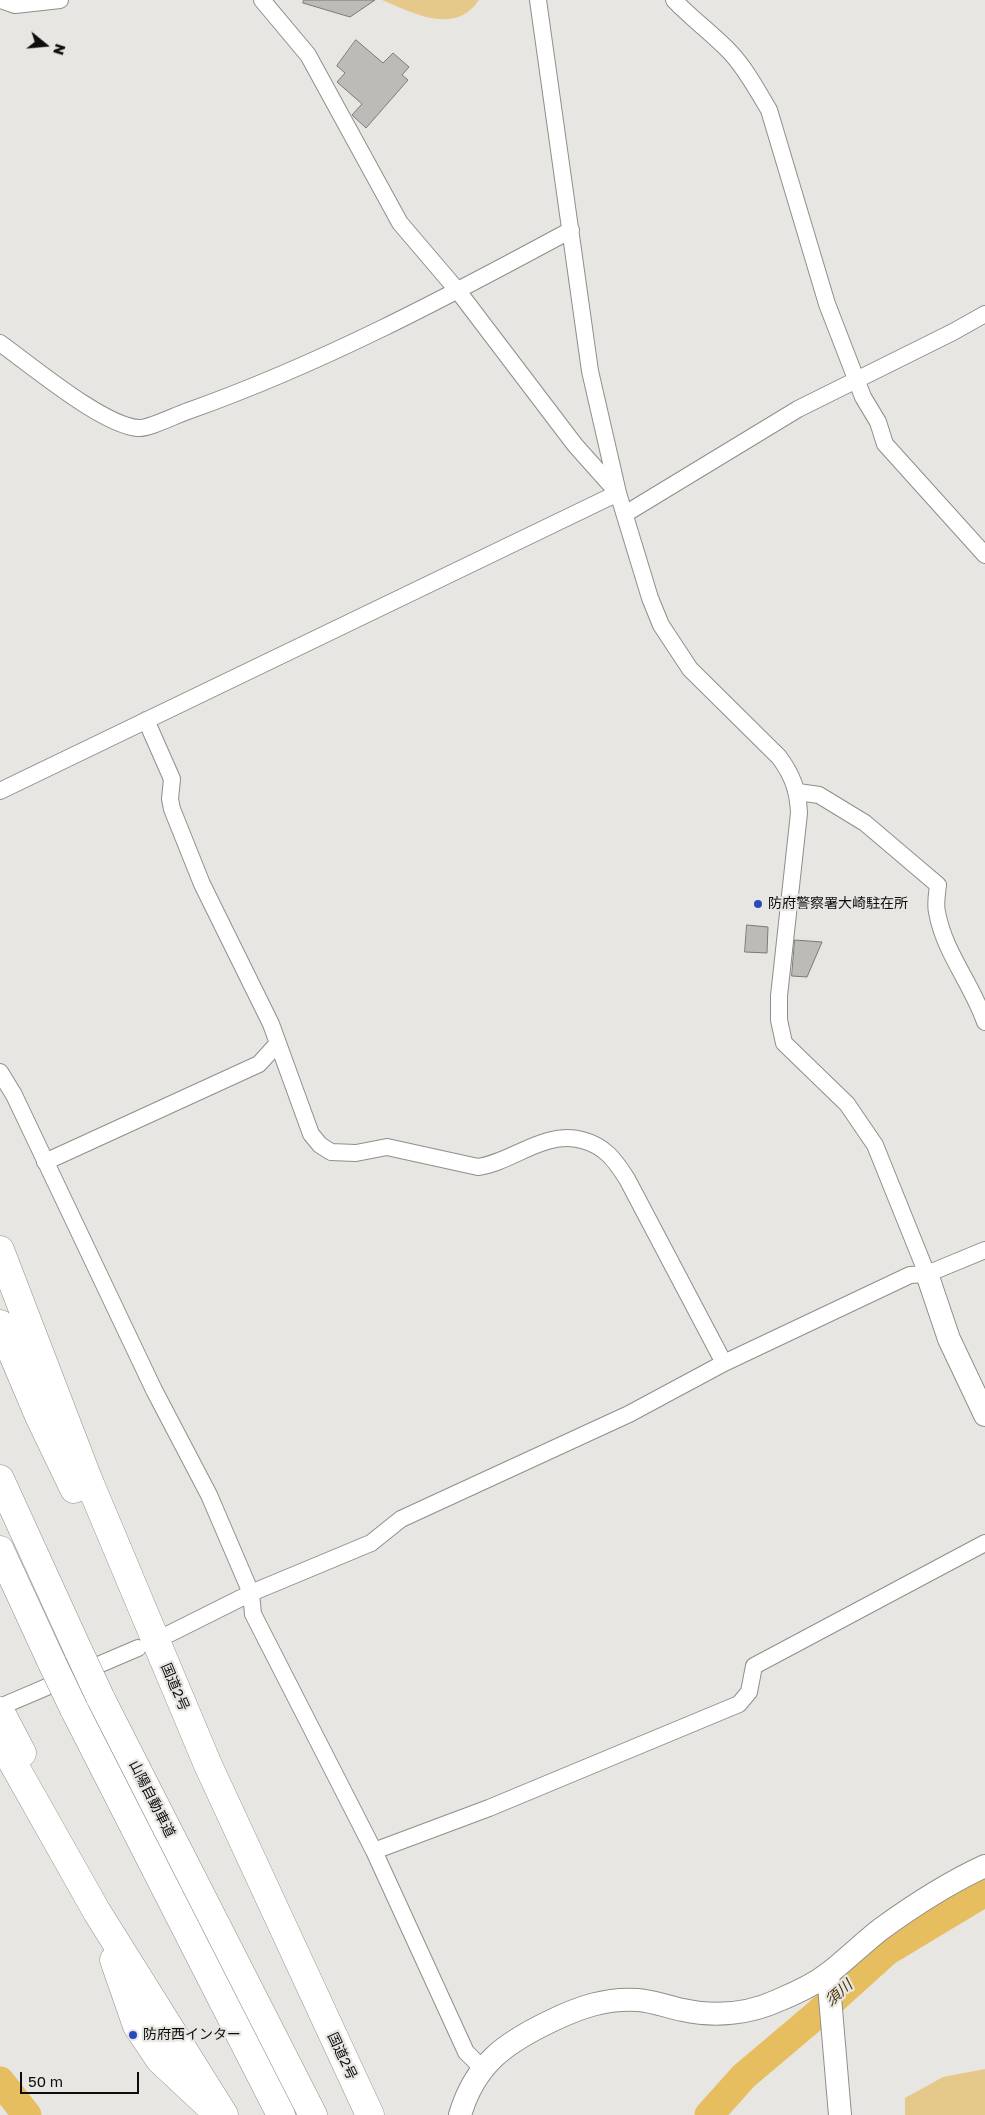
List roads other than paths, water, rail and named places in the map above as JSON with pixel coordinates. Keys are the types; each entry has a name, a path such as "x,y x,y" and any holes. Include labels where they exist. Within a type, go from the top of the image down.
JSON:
{"highway":[{"name":"国道2号","path":"0,1250 88,1480 208,1765 370,2115"},
{"path":"0,1324 39,1416 79,1500 164,1695 208,1765"},
{"name":"山陽自動車道","path":"0,1479 100,1697 313,2115"},
{"name":"山陽自動車道","path":"0,1550 74,1709 281,2115"},
{"path":"0,1711 89,1876 102,1920"},
{"path":"0,1740 102,1920 223,2115"}],"street":[{"path":"1,0 15,5 60,0"},
{"path":"262,0 308,55 400,223 458,291 575,445 618,492"},
{"path":"538,0 590,371 618,492 650,598 661,625 690,670 723,704 780,757 791,772 798,792 799,813 779,996 779,1020 784,1043 800,1061 846,1104 875,1145 927,1274 949,1339 985,1415"},
{"path":"674,0 694,22 730,52 752,81 769,110 813,261 863,397 878,422 885,444 985,555"},
{"path":"0,343 103,417 139,428 213,402 313,360 458,291 571,230"},
{"path":"625,514 798,409 857,378 953,332 985,314"},
{"path":"0,791 618,492"},
{"path":"146,720 172,779 170,799 172,809 202,884 271,1024 311,1134 320,1145 331,1152 349,1154 387,1147 478,1167 491,1166 539,1144 562,1137 575,1138 602,1147 611,1156 627,1180 724,1363"},
{"path":"798,792 819,795 865,823 938,885 936,911 944,939 978,999 985,1022"},
{"path":"45,1162 259,1064 278,1043"},
{"path":"0,1072 14,1095 154,1390 209,1495 251,1592 253,1614 374,1851 466,2052 483,2069"},
{"path":"169,1634 251,1592 371,1543 401,1519 629,1414 724,1363 910,1274 927,1274 985,1250"},
{"path":"374,1851 489,1808 739,1704 749,1692 754,1666 985,1543"},
{"path":"0,1707 138,1648"},
{"path":"460,2115 469,2092 483,2069 504,2046 514,2039 590,2004 613,2000 639,2000 694,2012 742,2012 780,2000 828,1978 880,1930 949,1884 985,1866"},
{"path":"828,1978 840,2115"}],"waterway":[{"name":"須川","path":"709,2115 744,2076 815,2016 887,1951 985,1892"},
{"path":"0,2081 27,2115"}],"place":[{"name":"防府警察署大崎駐在所","path":"758,904"},
{"name":"防府西インター","path":"133,2035"}]}
